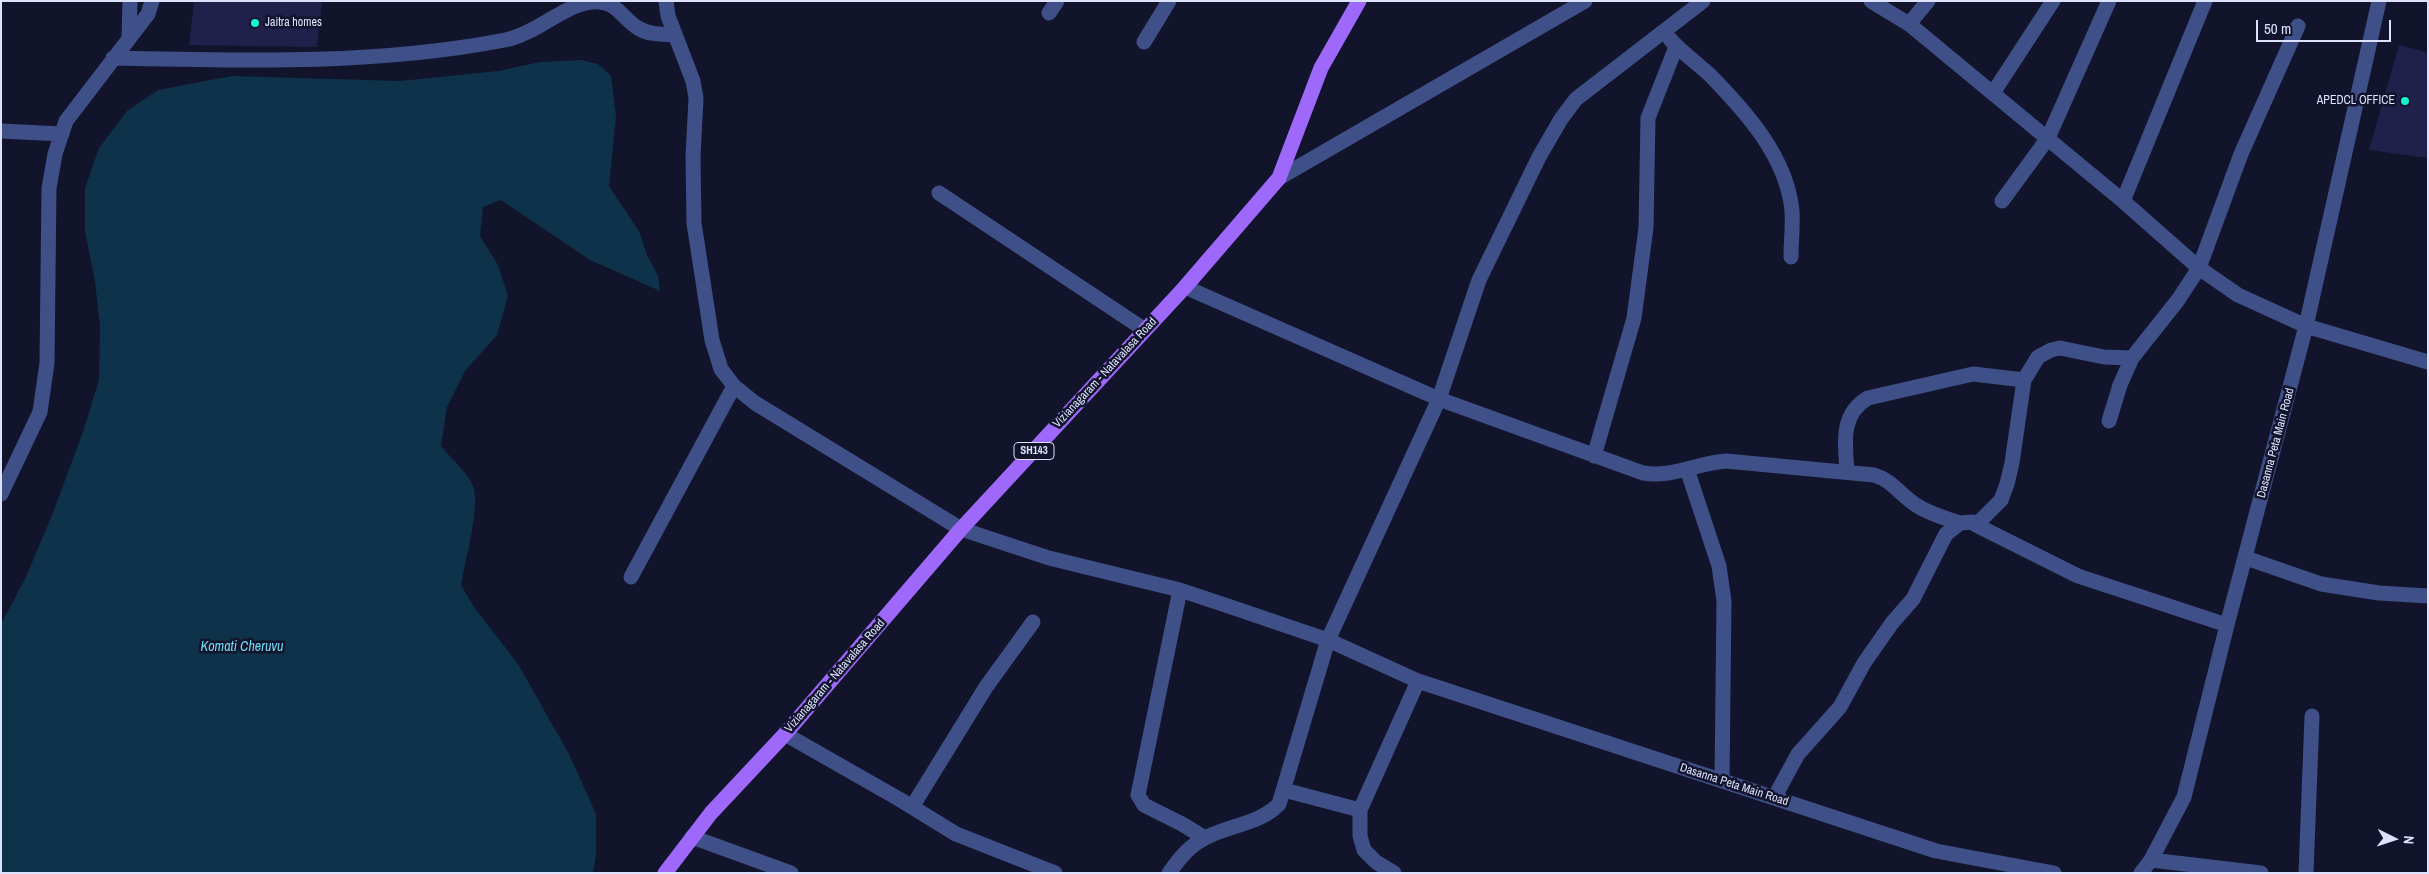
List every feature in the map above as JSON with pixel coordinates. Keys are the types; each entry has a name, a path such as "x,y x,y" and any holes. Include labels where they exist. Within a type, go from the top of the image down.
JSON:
{"main road":[{"name":"Vizianagaram - Natavalasa Road","path":"664,873 711,813 785,734 961,529 1185,287 1279,178 1321,68 1359,1"}],"street":[{"path":"129,38 130,1"},
{"path":"1,494 40,412 47,363 49,188 55,154 66,122 148,14 152,1"},
{"name":"Dasanna Peta Main Road","path":"666,1 675,36 692,81 696,98 693,157 694,223 712,340 721,369 734,386 755,403 961,529 1049,558 1180,590 1328,640 1418,681 1936,850 2054,873"},
{"path":"1144,42 1169,1"},
{"path":"1279,178 1586,1"},
{"path":"1169,873 1185,852 1205,838 1256,819 1272,811 1279,804 1328,640 1440,398 1479,280 1539,157 1561,119 1576,99 1703,1"},
{"path":"1872,1 1910,24 2123,201 2198,268 2238,295 2306,326 2428,362"},
{"path":"1910,24 1928,1"},
{"path":"1993,93 2053,1"},
{"path":"2002,201 2048,138 2109,1"},
{"path":"2123,201 2205,1"},
{"name":"Dasanna Peta Main Road","path":"2142,873 2151,860 2184,797 2226,625 2246,558 2306,326 2379,1"},
{"path":"113,58 317,61 462,46 524,35 575,7 590,2 611,5 621,11 632,24 646,32 675,36"},
{"path":"2109,421 2120,385 2132,358 2178,300 2198,268 2241,154 2298,26"},
{"path":"1664,32 1676,47 1710,76 1763,136 1777,158 1786,180 1792,210 1791,257"},
{"path":"1594,456 1634,318 1646,228 1648,118 1676,47"},
{"path":"1,131 62,134"},
{"path":"939,193 1145,330"},
{"path":"1185,287 1440,398 1594,456 1655,475 1668,475 1726,461 1847,471 1883,477 1925,511 1960,523"},
{"path":"1976,525 2001,500 2007,484 2012,463 2024,380 2038,357 2051,350 2060,348 2104,357 2132,358"},
{"path":"1847,471 1845,439 1847,422 1858,404 1868,398 1973,374 2024,380"},
{"path":"631,577 734,386"},
{"path":"1687,469 1719,566 1724,601 1722,781"},
{"path":"1774,798 1798,754 1840,707 1864,663 1892,623 1913,600 1923,583 1941,542 1953,526 1960,523 1973,522 2078,576 2226,625"},
{"path":"2246,558 2321,584 2379,593 2428,596"},
{"path":"1180,590 1138,795 1144,804 1205,838"},
{"path":"912,807 986,687 1033,622"},
{"path":"1394,873 1376,862 1364,850 1360,836 1360,810 1418,681"},
{"path":"2306,873 2312,716"},
{"path":"785,734 956,834 1055,873"},
{"path":"1284,790 1360,810"},
{"path":"692,837 791,873"},
{"path":"2151,860 2261,873"}],"water":[{"name":"Komati Cheruvu","path":"581,60 598,64 611,76 616,116 609,186 639,231 647,255 658,276 660,291 590,260 501,200 483,207 480,236 498,265 508,296 497,335 465,371 447,407 441,446 464,472 474,489 475,510 461,585 474,607 518,664 569,754 596,814 596,854 593,873 1,873 1,624 26,577 52,515 83,432 99,380 100,326 95,281 85,231 85,188 99,148 127,111 158,90 232,76 400,81 498,71 540,62"}],"building":[{"name":"Jaitra homes","path":"194,1 322,1 317,47 189,45"},
{"name":"APEDCL OFFICE","path":"2399,45 2428,53 2428,158 2369,150"}],"place":[{"name":"Jaitra homes","path":"255,23"},
{"name":"APEDCL OFFICE","path":"2405,101"}]}
